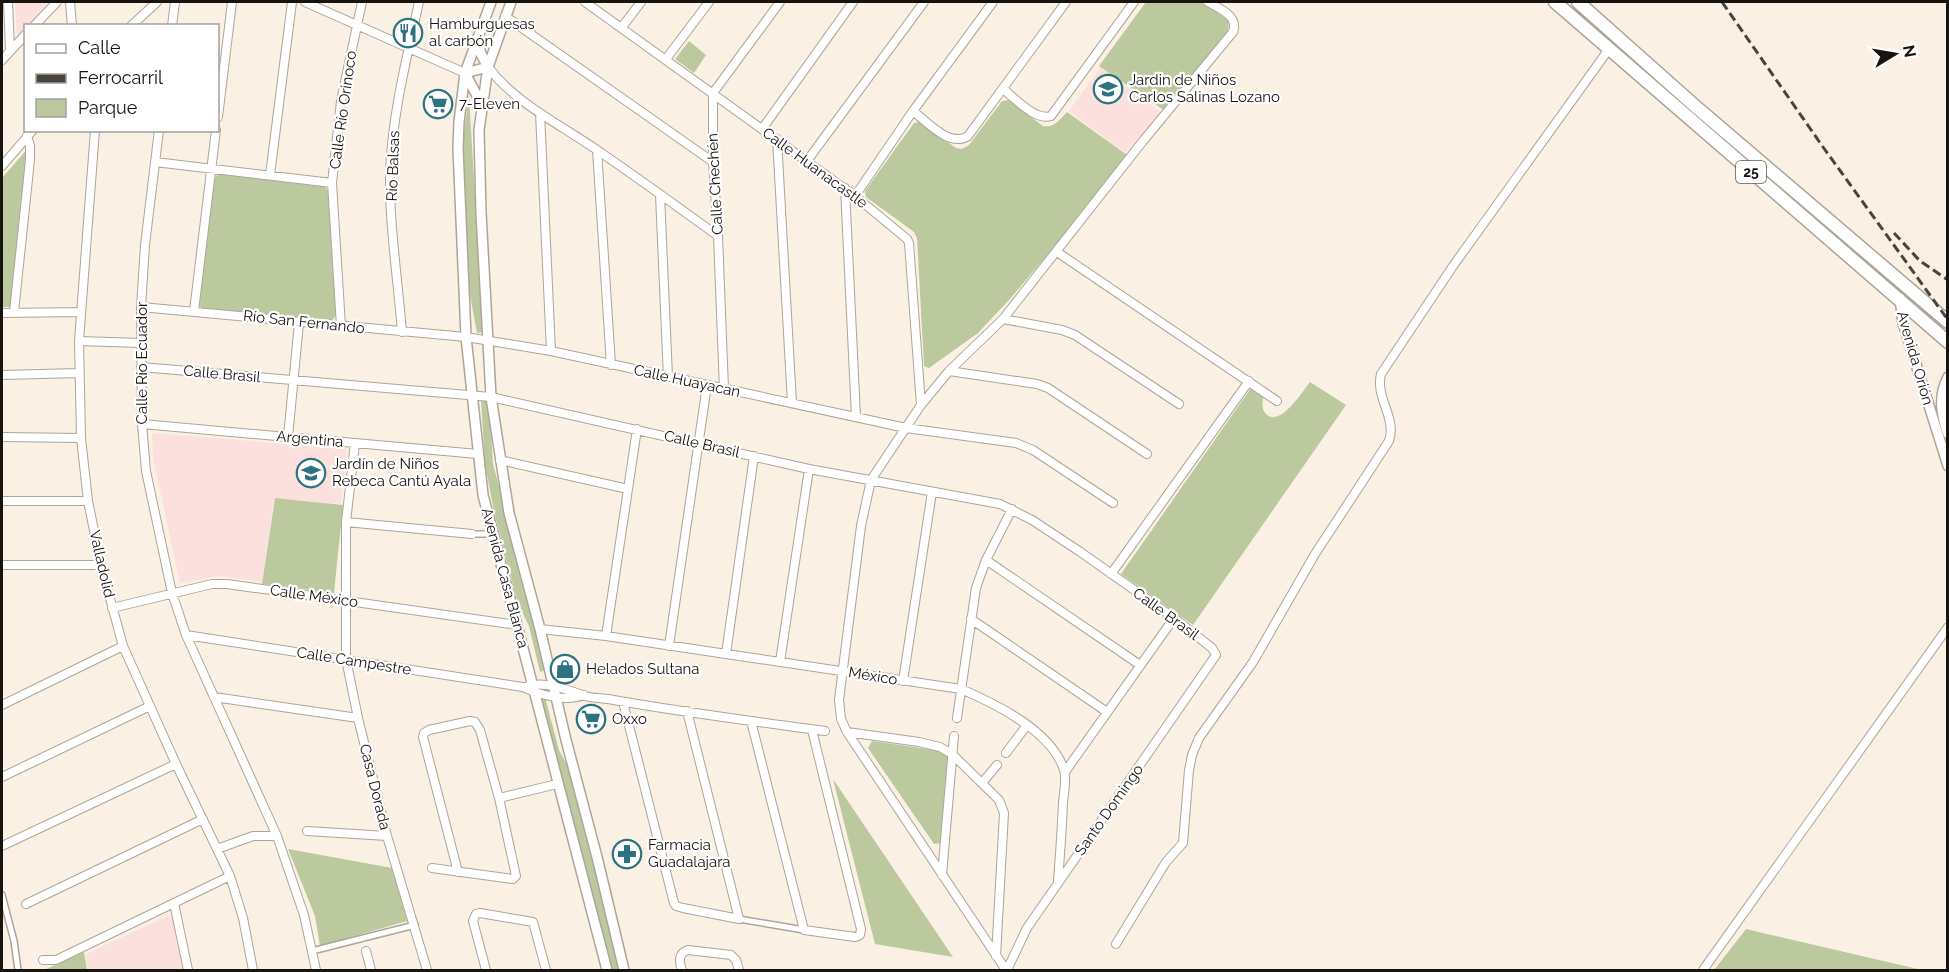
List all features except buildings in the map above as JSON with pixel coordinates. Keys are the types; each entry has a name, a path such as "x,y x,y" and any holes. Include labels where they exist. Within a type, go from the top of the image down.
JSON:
{"main road":[{"name":"25","path":"1555,2 1947,342"},
{"name":"25","path":"1578,2 1695,106 1947,322"},
{"path":"1592,2 1600,22"}],"street":[{"path":"8,2 10,50"},
{"path":"36,24 57,2"},
{"path":"70,2 72,24"},
{"path":"141,2 145,11"},
{"path":"133,24 157,2"},
{"path":"172,24 175,2"},
{"path":"219,109 232,2"},
{"path":"270,175 292,2"},
{"path":"305,2 465,73 482,105"},
{"name":"Calle Río Orinoco","path":"341,326 332,183 337,129 362,2"},
{"name":"Río Balsas","path":"402,332 390,174 392,140 420,2"},
{"name":"Avenida Casa Blanca","path":"491,2 465,73 458,148 466,337 478,454 483,495 492,534 606,970"},
{"name":"Avenida Casa Blanca","path":"510,2 488,67 482,105 479,158 491,397 509,513 624,970"},
{"name":"Calle Huanacastle","path":"585,2 845,188 905,237 909,243 921,405"},
{"path":"622,27 641,2"},
{"path":"666,59 709,2"},
{"path":"713,93 780,2"},
{"path":"762,129 853,2"},
{"path":"807,161 924,2"},
{"path":"855,196 913,111 993,2"},
{"path":"913,111 951,139 961,140 971,132 1066,2"},
{"path":"1003,89 1038,116 1052,116 1134,2"},
{"path":"1006,970 847,732 839,710 861,526 871,480 921,405 949,370 1003,319 1058,252 1143,141 1233,32 1235,22 1229,15 1209,2"},
{"path":"505,16 713,162"},
{"path":"2,60 24,36"},
{"path":"477,40 488,67 499,80 540,113 597,150 718,236"},
{"path":"1116,944 1166,862 1183,843 1191,755 1199,738 1253,662 1315,554 1389,441 1391,430 1379,387 1381,374 1453,266 1610,49"},
{"path":"465,73 488,67"},
{"name":"Calle Chechén","path":"713,93 713,162 724,389"},
{"path":"540,113 550,351"},
{"name":"Valladolid","path":"95,132 79,341 81,438 88,501 101,565 123,646 230,876 243,918 253,970"},
{"name":"Calle Río Ecuador","path":"159,132 145,245 141,307 142,424 146,471 172,593 186,636 277,836 304,915 316,970"},
{"path":"194,311 216,132"},
{"path":"14,312 30,160 30,134"},
{"path":"2,166 30,134"},
{"path":"777,140 792,403"},
{"path":"597,150 611,364"},
{"path":"155,162 332,183"},
{"path":"845,188 856,417"},
{"path":"660,195 668,377"},
{"path":"1058,252 1277,401"},
{"name":"Avenida Orión","path":"1904,285 1899,300 1903,323 1936,414 1947,466"},
{"name":"Río San Fernando","path":"141,307 466,337"},
{"path":"2,312 81,312"},
{"path":"1003,319 1062,330 1075,335 1179,404"},
{"path":"288,437 299,323"},
{"name":"Calle Huayacan","path":"466,337 550,351 906,428 1025,445 1113,503"},
{"path":"79,341 141,343"},
{"name":"Calle Brasil","path":"141,367 491,397 698,442 809,469 1000,504 1012,509 1111,574 1173,618 1215,652"},
{"path":"949,370 1037,384 1048,388 1147,454"},
{"path":"2,375 79,373"},
{"name":"Avenida Orión","path":"1947,376 1936,414 1947,434"},
{"path":"1111,574 1249,381"},
{"path":"669,646 707,385"},
{"name":"Argentina","path":"142,424 478,454"},
{"path":"606,636 637,429"},
{"path":"2,437 81,438"},
{"name":"Casa Dorada","path":"354,443 346,522 346,659 387,836 427,970"},
{"path":"726,654 754,456"},
{"path":"500,460 628,489"},
{"path":"780,662 809,469"},
{"path":"903,681 932,492"},
{"path":"2,501 88,501"},
{"path":"957,718 976,588 986,560 1012,509"},
{"path":"346,522 492,534"},
{"path":"986,560 1140,665"},
{"path":"2,566 101,565"},
{"name":"Calle México","path":"112,608 212,584 227,584 517,625"},
{"path":"1058,883 1065,772 1173,618"},
{"path":"971,619 1107,712"},
{"path":"1703,970 1947,627"},
{"name":"México","path":"540,629 606,636 961,689 999,707 1027,725 1050,744 1065,772"},
{"name":"Calle Campestre","path":"186,636 534,688 575,698 584,695 825,732"},
{"path":"2,705 123,646"},
{"name":"Santo Domingo","path":"1006,970 1027,928 1214,658 1215,652"},
{"path":"214,697 358,718"},
{"path":"622,702 676,906 804,930 855,936 860,934 861,929 858,913 812,730"},
{"path":"2,777 150,706"},
{"path":"687,711 739,919"},
{"path":"432,868 458,872 513,879 516,877 499,798 480,730 475,722 466,721 424,733 423,737 458,872"},
{"path":"751,721 804,930"},
{"path":"1006,753 1027,725"},
{"path":"847,732 940,747 952,754 999,800 1004,813 996,956"},
{"path":"942,876 954,735"},
{"path":"2,846 176,764"},
{"path":"982,783 997,765"},
{"path":"499,798 557,784"},
{"path":"26,904 203,819"},
{"path":"307,831 387,836"},
{"path":"218,849 253,836 277,836"},
{"path":"43,960 56,960 230,876"},
{"path":"2,895 14,941 18,970"},
{"path":"174,903 189,970"},
{"path":"486,970 473,921 476,914 486,913 533,922 546,970"},
{"path":"312,951 415,925"},
{"path":"682,970 680,960 683,952 688,950 727,954 734,957 740,970"},
{"path":"366,951 371,970"}],"shaded area":[{"path":"15,2 50,2 30,24 24,24 24,30 17,35"},
{"name":"Jardin de Niños Carlos Salinas Lozano","path":"1101,67 1162,113 1127,154 1069,111"},
{"path":"152,433 346,449 341,504 274,498 262,582 218,576 180,583 153,458"},
{"path":"174,913 185,970 88,970 86,954"}],"green space":[{"path":"1146,2 1201,2 1229,21 1228,32 1165,111 1099,66"},
{"path":"689,41 706,55 694,73 675,59"},
{"path":"469,95 483,332 477,333 469,290 463,140"},
{"path":"1008,100 1043,126 1054,124 1067,112 1130,157 1010,299 978,333 929,368 924,366 917,238 914,232 866,197 865,191 914,123 920,122 956,148 962,149 969,145 1002,101"},
{"path":"29,147 19,218 11,307 2,307 2,178"},
{"path":"219,174 325,187 328,191 336,316 332,320 203,309 198,304 214,178"},
{"path":"1310,382 1346,405 1193,625 1121,574 1251,388 1264,396 1262,404 1264,410 1267,415 1273,417 1285,412"},
{"path":"481,400 489,401 493,464 548,669 540,672 529,626 518,604 494,512 485,464"},
{"path":"275,498 343,505 334,593 262,584"},
{"path":"545,697 559,750 568,767 620,970 612,970 541,699"},
{"path":"872,741 942,751 948,758 942,843 934,844 868,748"},
{"path":"833,779 953,957 875,944"},
{"path":"288,849 392,868 407,921 320,946 315,916"},
{"path":"1746,929 1922,970 1714,970"},
{"path":"84,952 87,970 44,970"}],"railway":[{"path":"1722,2 1948,320"},
{"path":"1894,233 1920,261 1948,280"}],"place":[{"name":"Hamburguesas al carbón","path":"408,33"},
{"name":"Jardin de Niños Carlos Salinas Lozano","path":"1108,89"},
{"name":"7-Eleven","path":"438,104"},
{"name":"Jardín de Niños Rebeca Cantú Ayala","path":"311,473"},
{"name":"Helados Sultana","path":"565,669"},
{"name":"Oxxo","path":"591,719"},
{"name":"Farmacia Guadalajara","path":"627,854"}]}
